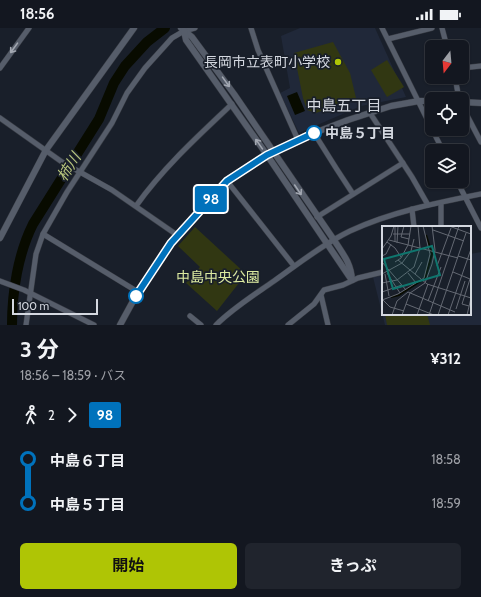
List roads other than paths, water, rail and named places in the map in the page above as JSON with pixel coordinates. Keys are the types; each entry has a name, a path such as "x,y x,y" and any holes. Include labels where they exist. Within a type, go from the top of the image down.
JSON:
{"street":[{"path":"0,68 29,28"},
{"path":"0,238 46,150 134,28"},
{"path":"26,325 36,254 43,234 79,171 112,123 127,93 141,74 163,46 182,29 195,28"},
{"path":"251,28 258,50 298,140"},
{"path":"382,28 425,115"},
{"path":"388,40 432,28"},
{"path":"442,28 445,40"},
{"path":"182,29 186,40 232,104 334,240 349,263 352,280"},
{"path":"182,29 192,36 234,94 327,244 352,280"},
{"path":"469,67 481,66"},
{"path":"120,325 138,292 177,235 227,181 270,154 314,133 370,112 418,101 425,101"},
{"path":"469,102 481,103"},
{"path":"136,206 146,192 176,159 232,104"},
{"path":"370,112 428,205"},
{"path":"0,126 2,119 62,162 112,190 177,235"},
{"path":"469,119 481,142"},
{"path":"314,133 353,194"},
{"path":"317,217 403,163"},
{"path":"227,181 294,266"},
{"path":"460,188 479,219 481,228"},
{"path":"216,325 226,315 294,266 327,244 349,232 371,222 412,209 481,194"},
{"path":"441,203 441,226"},
{"path":"412,209 414,226"},
{"path":"43,234 138,292"},
{"path":"288,325 314,304 324,290 343,285 352,280 382,272"},
{"path":"3,282 24,290 94,325"},
{"path":"321,295 328,325"},
{"path":"190,316 201,325"}],"waterway":[{"name":"柿川","path":"12,325 13,300 17,273 23,248 33,224 99,119 114,83 125,66 147,42 165,28"}],"place":[{"name":"長岡市立表町小学校","path":"338,62"},
{"name":"中島５丁目","path":"314,133"}],"district":[{"name":"中島五丁目","path":"344,106"}],"park label":[{"name":"中島中央公園","path":"218,277"}]}
